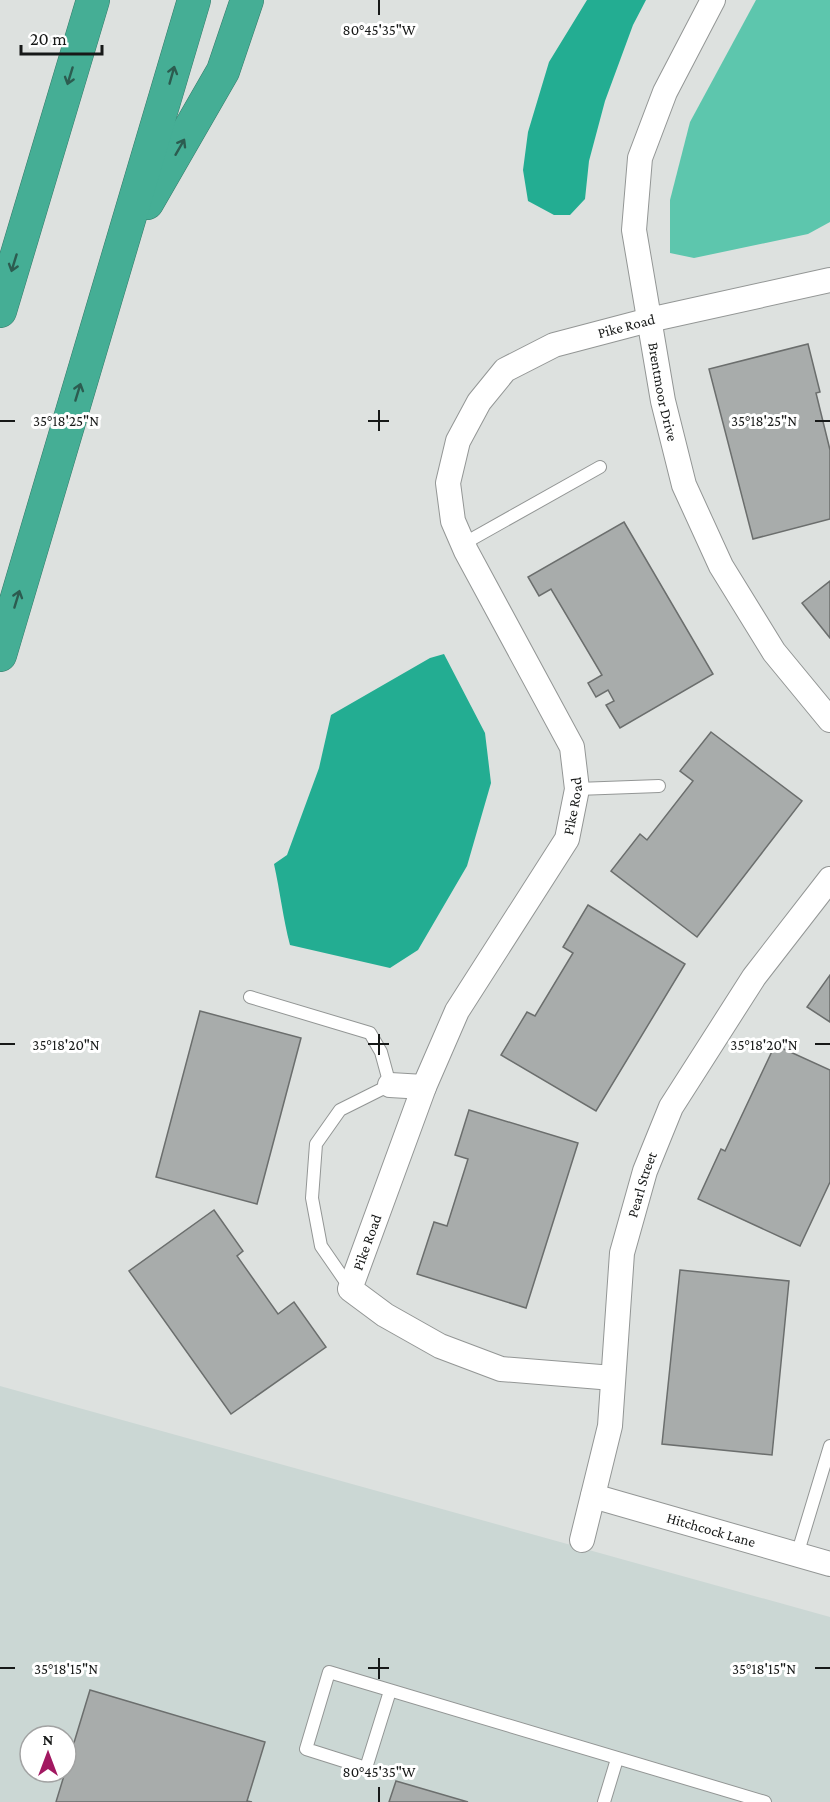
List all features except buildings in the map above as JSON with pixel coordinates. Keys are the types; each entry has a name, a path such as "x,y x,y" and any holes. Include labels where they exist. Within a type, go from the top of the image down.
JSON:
{"highway":[{"path":"0,311 93,0"},
{"path":"0,655 194,0"},
{"path":"120,252 223,71 247,0"}],"street":[{"name":"Brentmoor Drive","path":"712,0 665,92 639,158 634,230 663,400 684,485 720,566 774,652 830,720"},
{"name":"Pike Road","path":"613,1378 501,1369 440,1346 385,1315 350,1289 424,1086 457,1011 567,839 577,789 572,747 463,544 453,521 448,483 458,441 479,402 505,370 554,345 650,320 830,280"},
{"name":"Pearl Street","path":"582,1540 610,1426 622,1253 645,1171 671,1107 754,977 830,879"},
{"path":"390,1085 424,1086"},
{"name":"Hitchcock Lane","path":"593,1496 830,1564"}],"lane":[{"path":"463,544 600,468"},
{"path":"577,789 659,786"},
{"path":"250,997 370,1033 381,1052 390,1085 340,1110 316,1144 312,1198 321,1246 350,1289"},
{"path":"798,1555 830,1446"},
{"path":"390,1691 366,1767 306,1749 329,1672 765,1802"},
{"path":"604,1802 617,1758"}],"shaded area":[{"path":"587,0 646,0 633,25 605,101 589,161 585,199 570,215 554,215 528,201 523,170 528,132 549,62"},
{"path":"756,0 830,0 830,222 808,234 694,258 670,253 670,200 690,122"},
{"path":"444,654 485,733 491,783 467,866 418,950 390,968 290,945 274,864 287,855 319,768 331,715 430,658"},
{"path":"0,1386 830,1617 830,1802 0,1802"}]}
